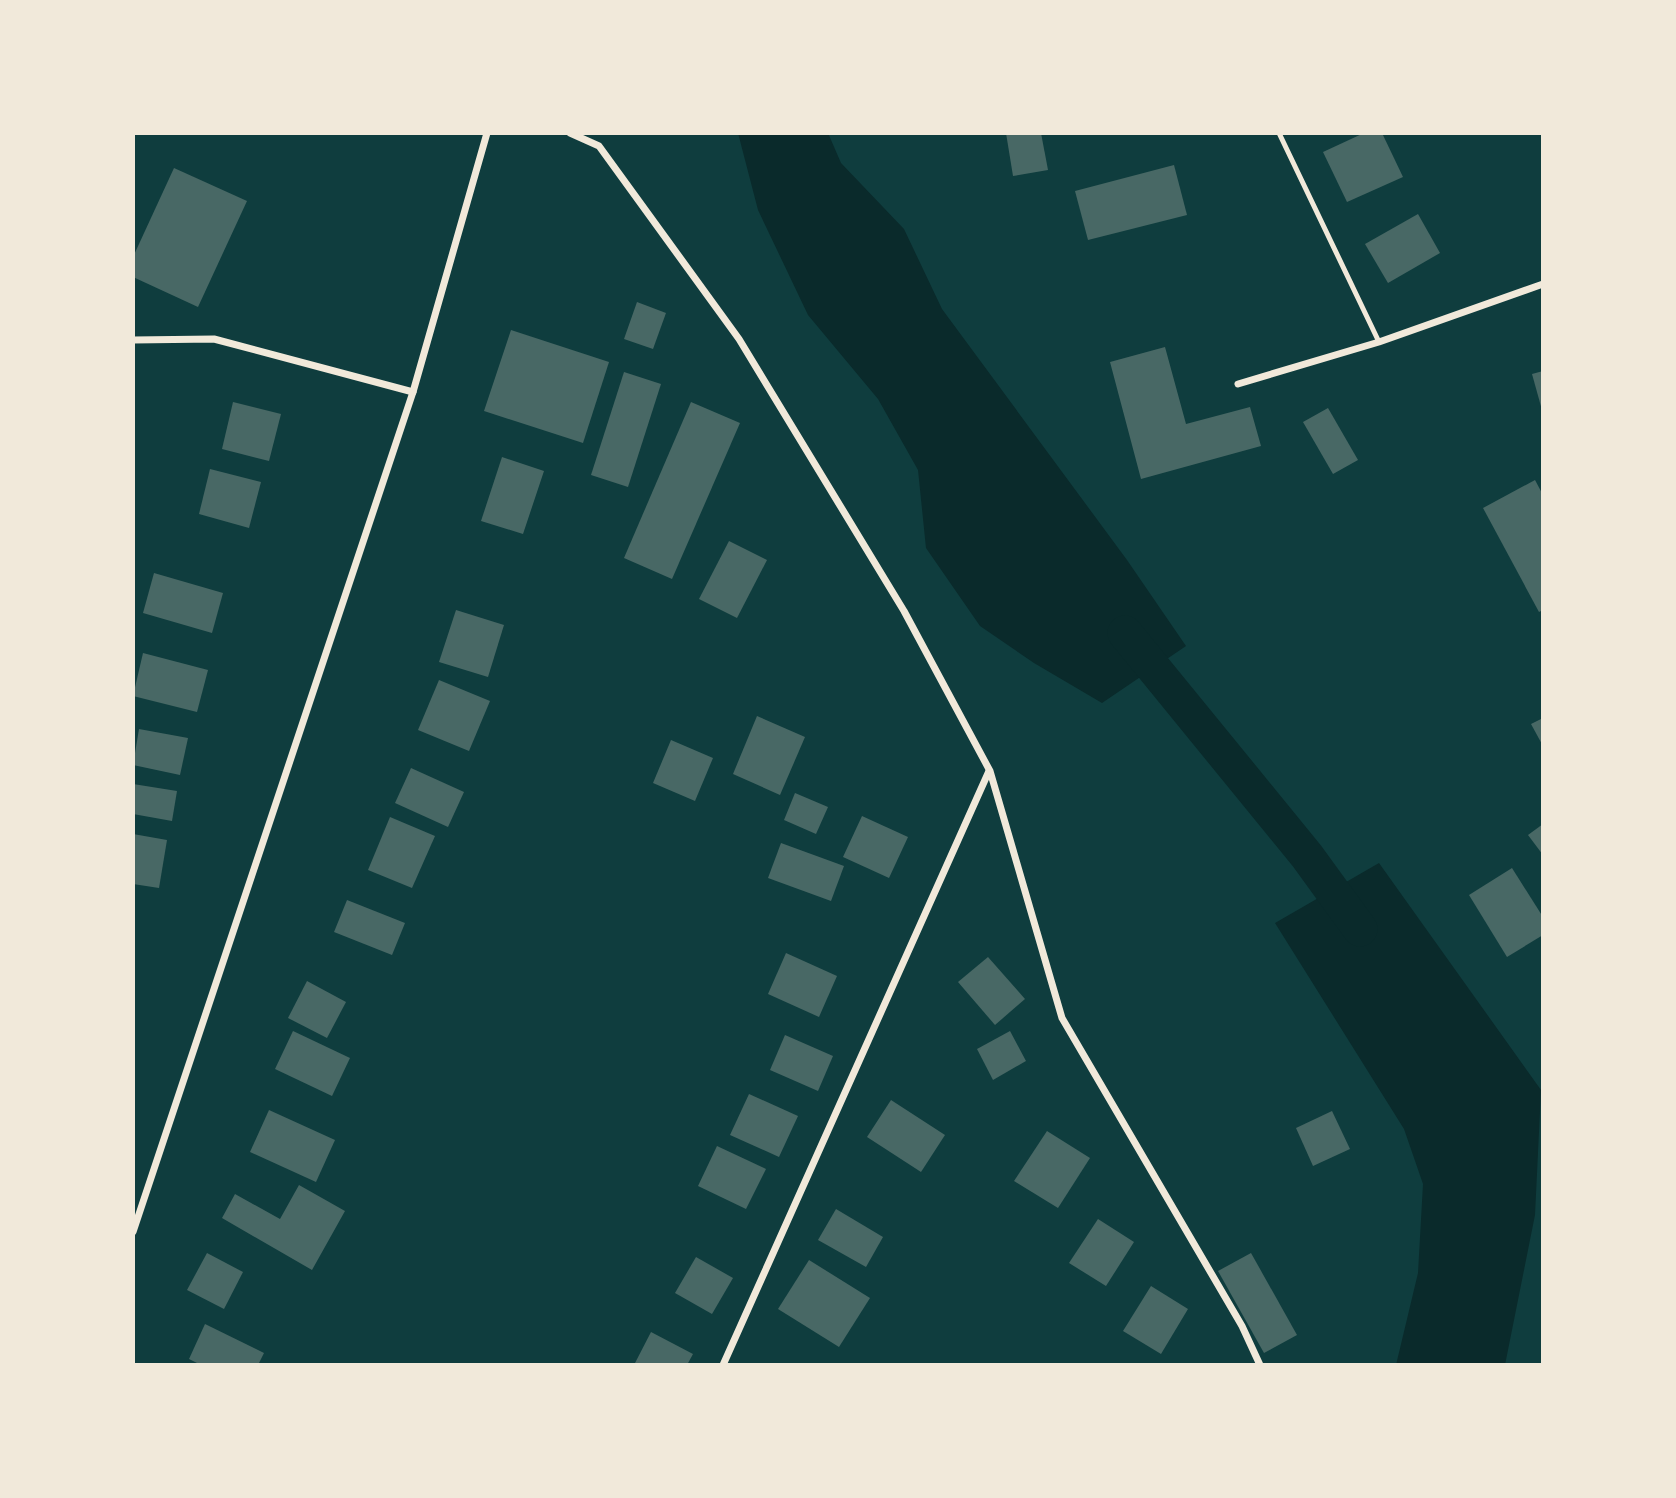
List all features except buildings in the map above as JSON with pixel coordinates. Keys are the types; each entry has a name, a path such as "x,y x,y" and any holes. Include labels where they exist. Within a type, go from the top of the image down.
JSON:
{"street":[{"path":"133,1232 413,392 487,133"},
{"path":"570,133 598,146 739,339 904,611 990,771 1062,1018 1242,1326 1259,1365"},
{"path":"1238,384 1379,342 1543,284"},
{"path":"133,340 214,339 413,392"},
{"path":"723,1365 990,771"}],"lane":[{"path":"1279,133 1379,342"}],"water":[{"path":"738,133 828,133 841,163 904,229 942,309 1127,560 1186,646 1102,703 1034,663 980,626 926,548 918,470 878,399 808,315 758,210"},
{"path":"1379,863 1541,1090 1535,1215 1505,1365 1396,1365 1418,1273 1423,1184 1404,1129 1275,923"}],"waterway":[{"path":"1125,633 1307,856 1360,929"}]}
